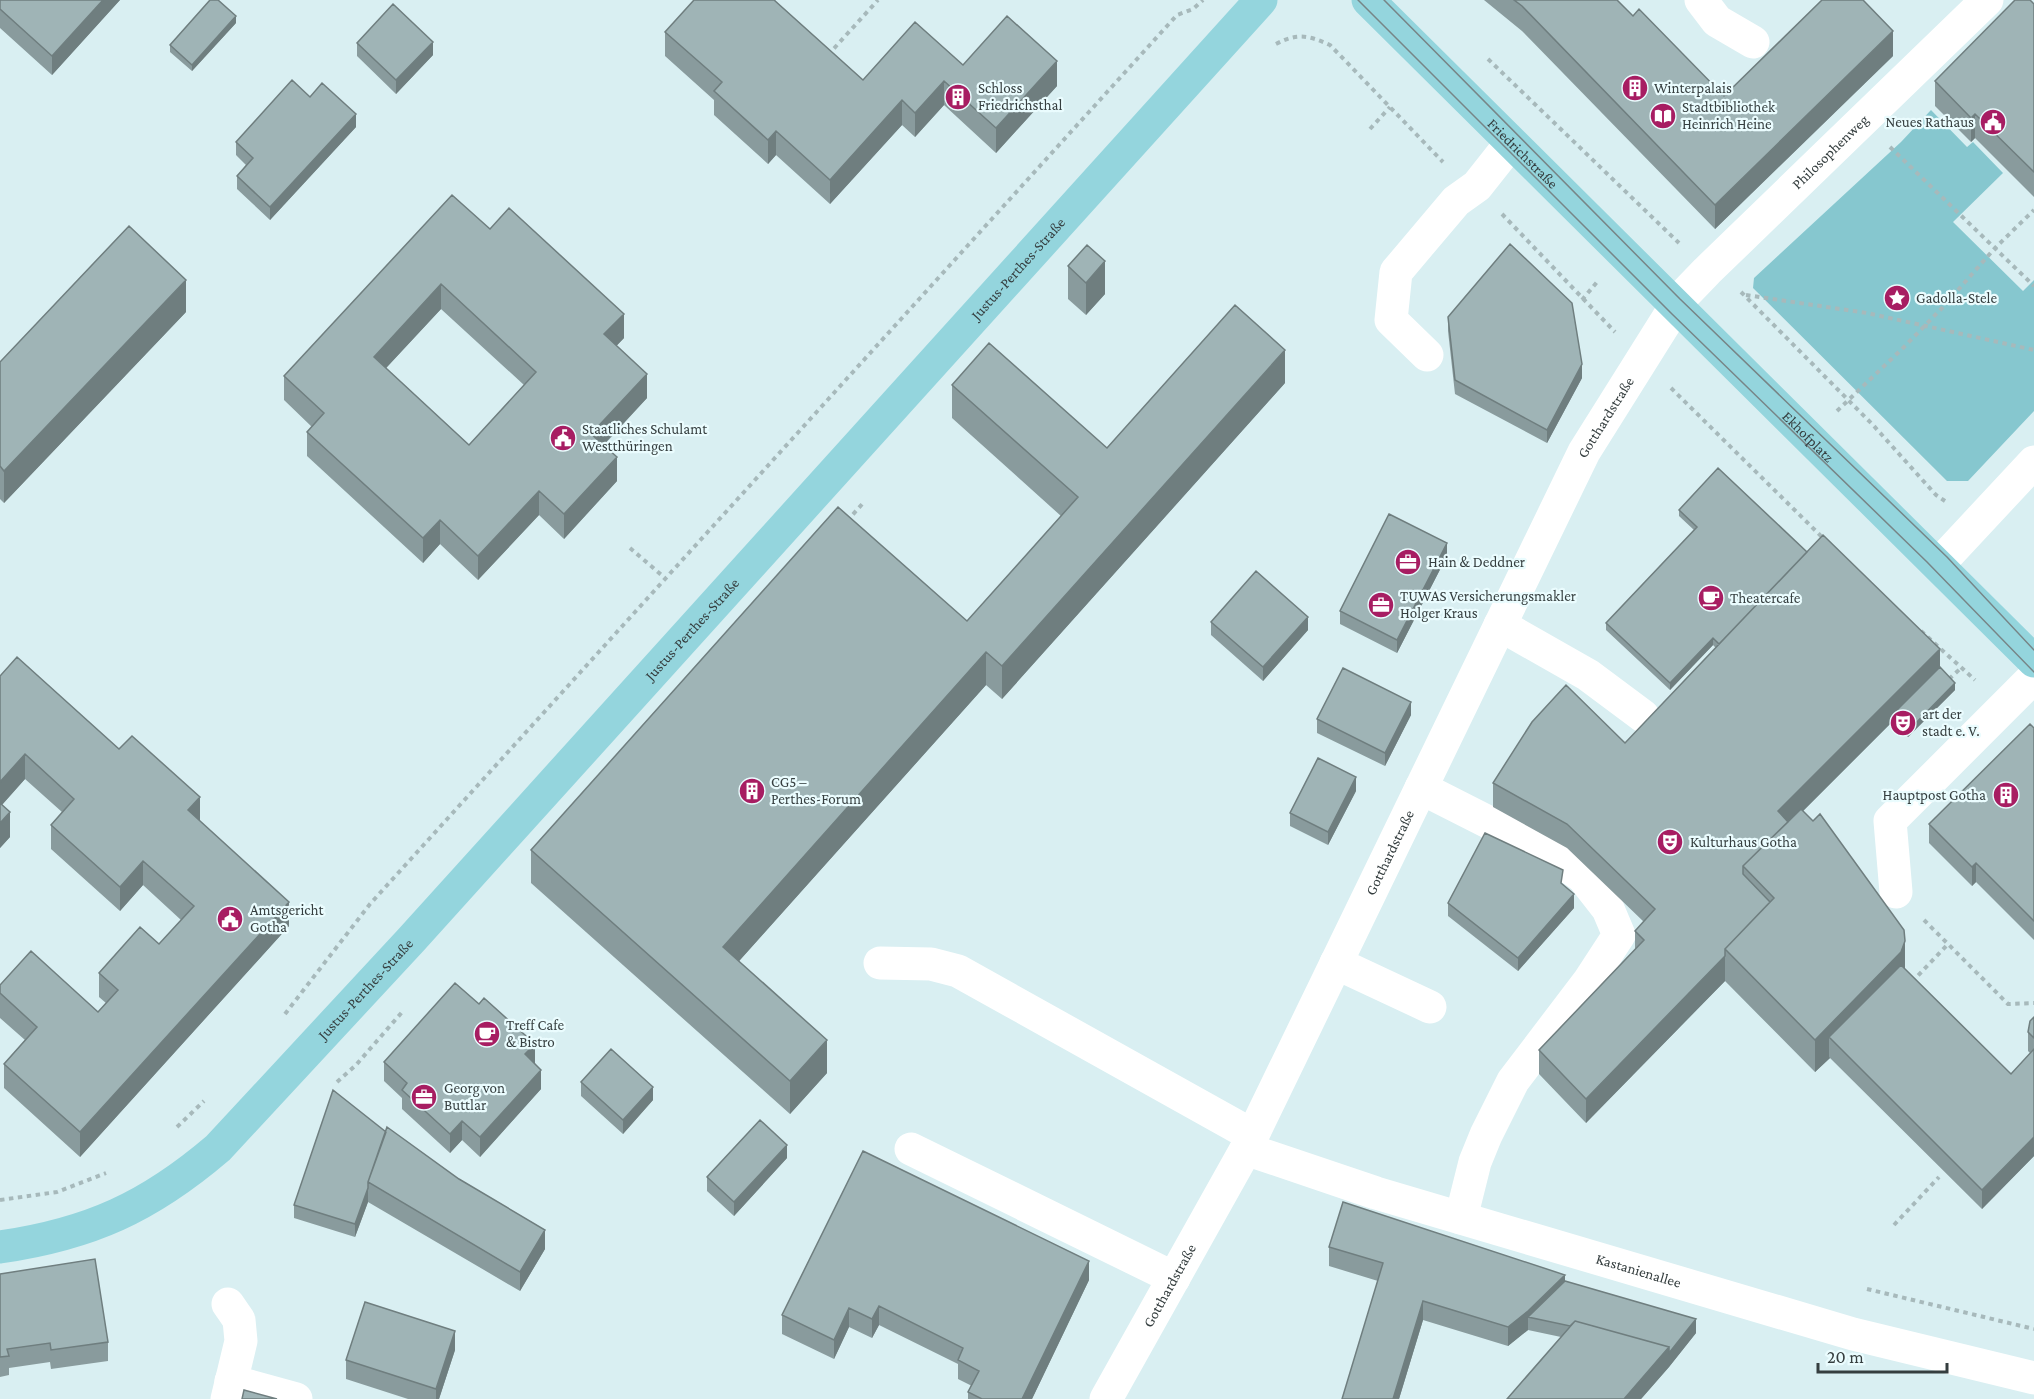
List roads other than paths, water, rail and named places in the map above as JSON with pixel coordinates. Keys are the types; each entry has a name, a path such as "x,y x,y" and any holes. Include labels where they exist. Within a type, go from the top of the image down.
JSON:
{"main road":[{"name":"Justus-Perthes-Straße","path":"0,1247 39,1241 98,1224 148,1200 188,1174 218,1148 411,940 1261,0"},
{"name":"Friedrichstraße","path":"1368,0 1676,306"},
{"name":"Ekhofplatz","path":"1676,306 2034,661"}],"street":[{"path":"1701,0 1717,21 1753,42"},
{"name":"Philosophenweg","path":"1676,306 1707,270 1987,0"},
{"path":"1427,355 1391,320 1396,273 1456,201 1477,186 1511,143"},
{"name":"Gotthardstraße","path":"1106,1399 1249,1142 1584,452 1676,306"},
{"path":"1938,565 2034,462"},
{"path":"1500,625 1588,675 1643,716"},
{"path":"1896,892 1890,821 2034,677"},
{"path":"1421,788 1549,853 1583,877 1608,909 1619,935 1589,981 1513,1081 1475,1162 1461,1218"},
{"name":"Kastanienallee","path":"880,963 932,964 958,970 1249,1142 1376,1193 1852,1334 2034,1378"},
{"path":"1336,963 1430,1007"},
{"path":"911,1149 1174,1278"},
{"path":"228,1305 239,1320 241,1341 229,1390 296,1399"}],"tram line":[{"path":"1358,0 1672,314 1927,562 2034,672"},
{"path":"1384,0 1680,299 1947,557 2034,650"}],"place":[{"name":"Winterpalais","path":"1635,88"},
{"name":"Schloss Friedrichsthal","path":"958,97"},
{"name":"Stadtbibliothek Heinrich Heine","path":"1663,116"},
{"name":"Neues Rathaus","path":"1993,122"},
{"name":"Gadolla-Stele","path":"1897,298"},
{"name":"Staatliches Schulamt Westthüringen","path":"563,438"},
{"name":"Hain & Deddner","path":"1408,562"},
{"name":"Theatercafe","path":"1711,598"},
{"name":"TUWAS Versicherungsmakler Holger Kraus","path":"1381,605"},
{"name":"art der stadt e. V.","path":"1903,723"},
{"name":"CG5 – Perthes-Forum","path":"752,791"},
{"name":"Hauptpost Gotha","path":"2006,795"},
{"name":"Kulturhaus Gotha","path":"1670,842"},
{"name":"Amtsgericht Gotha","path":"230,919"},
{"name":"Treff Cafe & Bistro","path":"487,1034"},
{"name":"Georg von Buttlar","path":"424,1097"}]}
